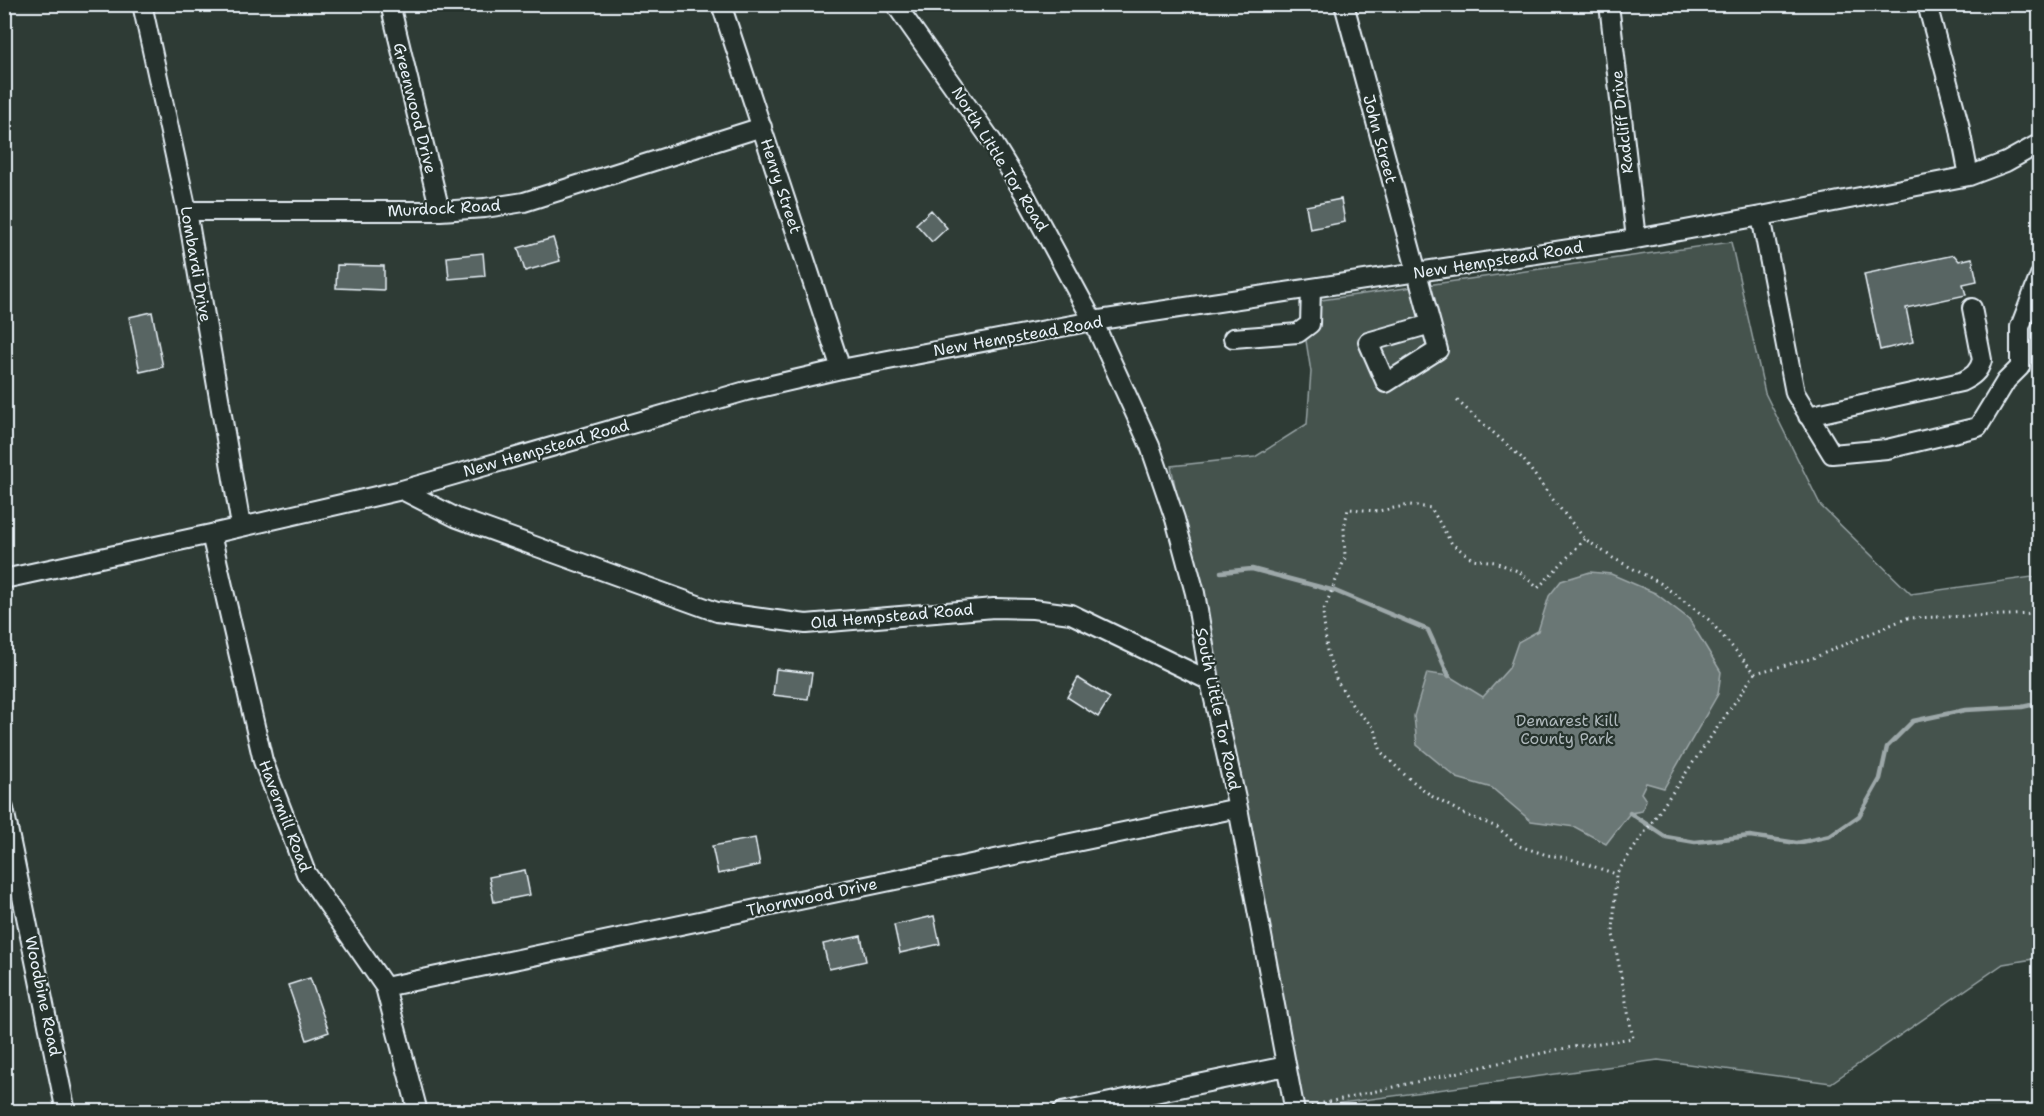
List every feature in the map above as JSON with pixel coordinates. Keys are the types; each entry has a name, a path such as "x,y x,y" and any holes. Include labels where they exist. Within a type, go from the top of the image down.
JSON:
{"street":[{"name":"Lombardi Drive","path":"142,4 187,211 241,526"},
{"name":"Greenwood Drive","path":"390,4 440,211"},
{"name":"Henry Street","path":"721,4 841,369"},
{"name":"North Little Tor Road","path":"895,4 992,141 1052,241 1093,321"},
{"name":"John Street","path":"1344,4 1431,324"},
{"name":"Radcliff Drive","path":"1609,4 1636,239"},
{"path":"1927,4 1959,124 1969,176"},
{"name":"Murdock Road","path":"187,211 440,211 485,208 524,202 762,127"},
{"name":"New Hempstead Road","path":"4,579 402,490 746,391 841,369 1093,321 1636,239 1761,216 1969,176 2007,162 2040,143"},
{"path":"1761,216 1795,393 1832,453 1887,449 1978,427 2006,381 2020,367 2020,327 2040,274"},
{"path":"1233,338 1298,333 1310,324 1311,288"},
{"path":"1808,416 1961,382 1972,376 1980,368 1982,360 1972,308"},
{"name":"South Little Tor Road","path":"1093,321 1150,446 1175,519 1195,593 1210,681 1238,808 1286,1066 1302,1109"},
{"name":"Old Hempstead Road","path":"402,490 456,518 717,612 806,624 994,608 1033,609 1071,614 1210,681"},
{"name":"Havermill Road","path":"211,534 262,761 306,873 385,987 418,1112"},
{"name":"Thornwood Drive","path":"385,987 1238,808"},
{"name":"Woodbine Road","path":"4,809 66,1112"},
{"path":"1062,1112 1286,1066"}],"path":[{"path":"1454,398 1522,458 1585,539 1613,558 1660,583 1708,619 1755,672"},
{"path":"1585,539 1538,588 1520,572 1495,562 1473,559 1452,544 1431,508 1410,505 1378,511 1348,509 1344,528 1345,558 1323,612 1327,651 1336,679 1353,708 1375,729 1381,753 1406,776 1433,797 1464,814 1497,827 1520,846 1547,855 1568,858 1616,874"},
{"path":"1302,1109 1560,1049 1633,1038 1613,934 1616,874 1755,672 1813,658 1907,618 2040,614"}],"green space":[{"name":"Demarest Kill County Park","path":"1731,242 1765,393 1821,506 1911,594 2039,576 2039,958 2003,964 1831,1083 1658,1060 1298,1109 1171,466 1255,457 1307,424 1311,372 1300,303"}],"shaded area":[{"path":"1590,572 1611,574 1655,593 1689,619 1721,672 1718,694 1664,788 1646,783 1641,793 1646,800 1642,811 1630,813 1606,844 1575,827 1531,821 1492,788 1457,778 1417,745 1414,716 1427,673 1449,676 1483,697 1509,668 1518,642 1538,631 1549,596 1561,581"}],"building":[{"path":"1341,199 1345,222 1310,229 1306,206"},
{"path":"931,210 947,228 932,242 916,224"},
{"path":"553,238 560,261 525,271 518,248"},
{"path":"483,253 485,276 449,279 447,257"},
{"path":"1954,255 1959,261 1972,258 1977,281 1963,284 1966,295 1906,308 1913,342 1880,350 1864,274"},
{"path":"337,265 384,266 384,290 336,288"},
{"path":"152,312 163,367 140,372 129,317"},
{"path":"776,669 812,673 808,699 773,695"},
{"path":"1078,678 1110,698 1098,717 1067,697"},
{"path":"755,838 760,865 718,874 712,846"},
{"path":"525,870 530,895 494,902 489,877"},
{"path":"934,916 940,944 900,953 894,925"},
{"path":"861,936 866,961 829,969 823,944"},
{"path":"310,978 329,1032 307,1040 288,985"}],"waterway":[{"path":"1221,572 1252,569 1335,591 1428,630 1449,676"},
{"path":"1630,813 1666,837 1695,842 1750,836 1797,843 1830,836 1859,816 1880,779 1887,747 1913,721 1965,710 2022,707 2040,703"}]}
